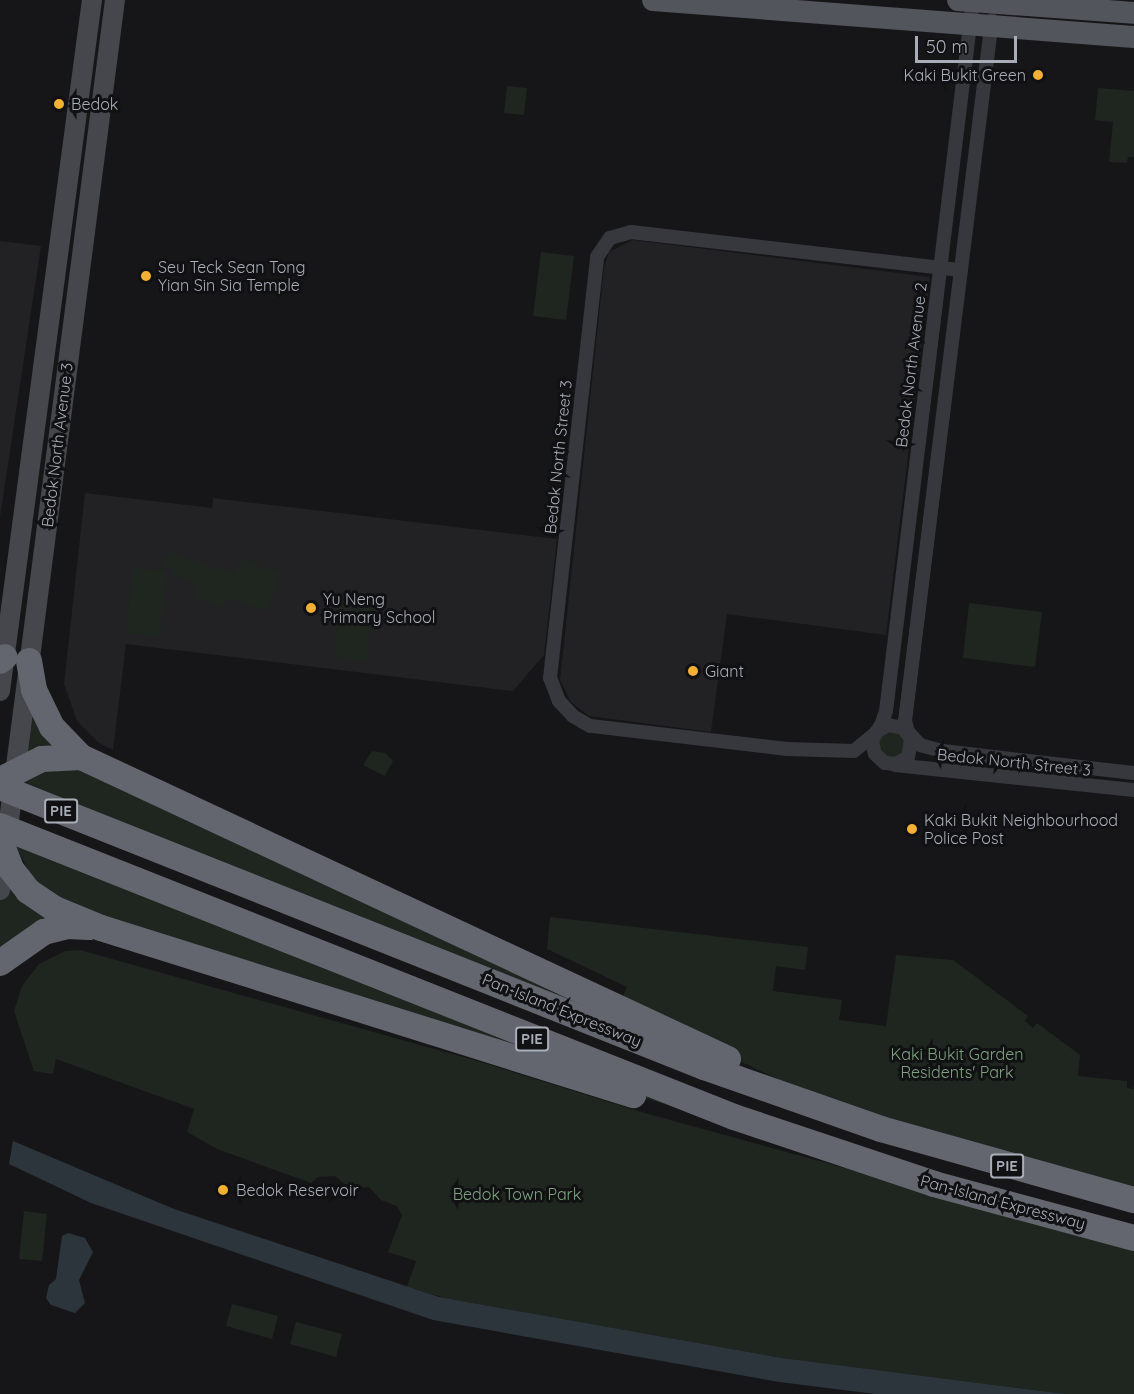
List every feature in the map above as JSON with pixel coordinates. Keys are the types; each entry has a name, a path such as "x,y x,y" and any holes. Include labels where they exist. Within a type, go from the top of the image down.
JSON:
{"highway":[{"path":"11,660 34,690 52,727 81,757 881,1130"},
{"path":"4,786 42,759 81,757"},
{"name":"Pan-Island Expressway","path":"4,786 704,1067 881,1130 1134,1200"},
{"path":"1,839 15,875 33,895 101,928 709,1119 734,1118"},
{"name":"Pan-Island Expressway","path":"1,839 111,871 734,1118 914,1178 1134,1238"},
{"path":"0,963 49,930 68,926 101,928"}],"main road":[{"name":"Bedok North Avenue 3","path":"0,890 11,660 92,0"},
{"name":"Bedok North Avenue 3","path":"0,691 11,660 115,0"},
{"path":"653,0 980,27 1134,37"},
{"path":"978,1 1134,13"}],"street":[{"name":"Bedok North Avenue 2","path":"908,733 905,721 961,270 980,27 978,1"},
{"name":"Bedok North Avenue 2","path":"876,733 886,711 939,268 980,27 978,1"},
{"name":"Bedok North Street 3","path":"876,733 854,751 788,749 590,726 573,716 559,701 550,678 594,277 602,246 610,238 626,232 961,270"},
{"path":"893,724 908,733 912,744 909,755 901,762 890,764 874,752 876,733 893,724"},
{"name":"Bedok North Street 3","path":"908,733 922,746 943,751 1134,773"},
{"name":"Bedok North Street 3","path":"890,764 1134,790"}],"shaded area":[{"path":"633,240 930,277 886,635 727,614 711,732 589,716 571,702 560,680 604,268 609,252"},
{"path":"0,241 41,246 0,517"},
{"name":"Yu Neng Primary School","path":"85,493 212,508 213,498 557,539 544,655 513,691 126,644 113,750 99,743 77,721 64,684"},
{"path":"13,1141 174,1209 439,1297 782,1358 1066,1394 875,1394 779,1382 433,1320 91,1203 9,1164"},
{"path":"68,1233 85,1238 93,1252 79,1280 85,1303 75,1313 51,1305 46,1298 49,1285 56,1279 62,1236"}],"green space":[{"path":"507,86 527,88 524,115 504,113"},
{"path":"1098,88 1134,91 1134,157 1128,157 1127,163 1109,162 1113,122 1095,120"},
{"path":"541,252 574,256 566,320 533,316"},
{"path":"169,552 235,574 241,559 279,573 267,611 227,598 224,608 193,596 197,584 173,575 173,569 164,566"},
{"path":"133,568 167,571 160,636 126,633"},
{"path":"340,593 374,596 367,661 334,658"},
{"path":"969,603 1042,612 1035,667 963,658"},
{"path":"29,662 61,740 519,963 877,1128 23,796"},
{"path":"888,725 912,744 890,764 873,749"},
{"path":"372,751 385,753 393,761 385,776 363,765"},
{"path":"18,834 710,1118 78,926 0,963 0,890 29,872 16,846"},
{"name":"Kaki Bukit Garden Residents' Park","path":"550,917 808,947 805,970 776,966 773,991 842,1000 839,1020 886,1026 896,955 953,960 1028,1016 1025,1021 1033,1028 1037,1023 1080,1055 1078,1076 1127,1081 1127,1088 1133,1089 1134,1083 1134,1195 881,1127 619,1005 627,987 547,949"},
{"name":"Bedok Town Park","path":"80,950 481,1062 641,1112 1134,1247 1134,1394 1066,1394 782,1358 449,1299 407,1287 416,1261 388,1252 402,1215 397,1206 381,1200 369,1187 348,1187 335,1176 318,1177 311,1183 217,1149 187,1132 194,1109 56,1059 53,1074 34,1071 14,1011 22,986 39,964 65,951"},
{"path":"24,1211 47,1214 42,1261 19,1259"},
{"path":"232,1304 278,1316 272,1339 226,1326"},
{"path":"296,1322 342,1334 336,1357 290,1344"}],"place":[{"name":"Kaki Bukit Green","path":"1038,75"},
{"name":"Bedok","path":"59,104"},
{"name":"Seu Teck Sean Tong Yian Sin Sia Temple","path":"146,276"},
{"name":"Yu Neng Primary School","path":"311,608"},
{"name":"Giant","path":"693,671"},
{"name":"Kaki Bukit Neighbourhood Police Post","path":"912,829"},
{"name":"Bedok Reservoir","path":"223,1190"}]}
